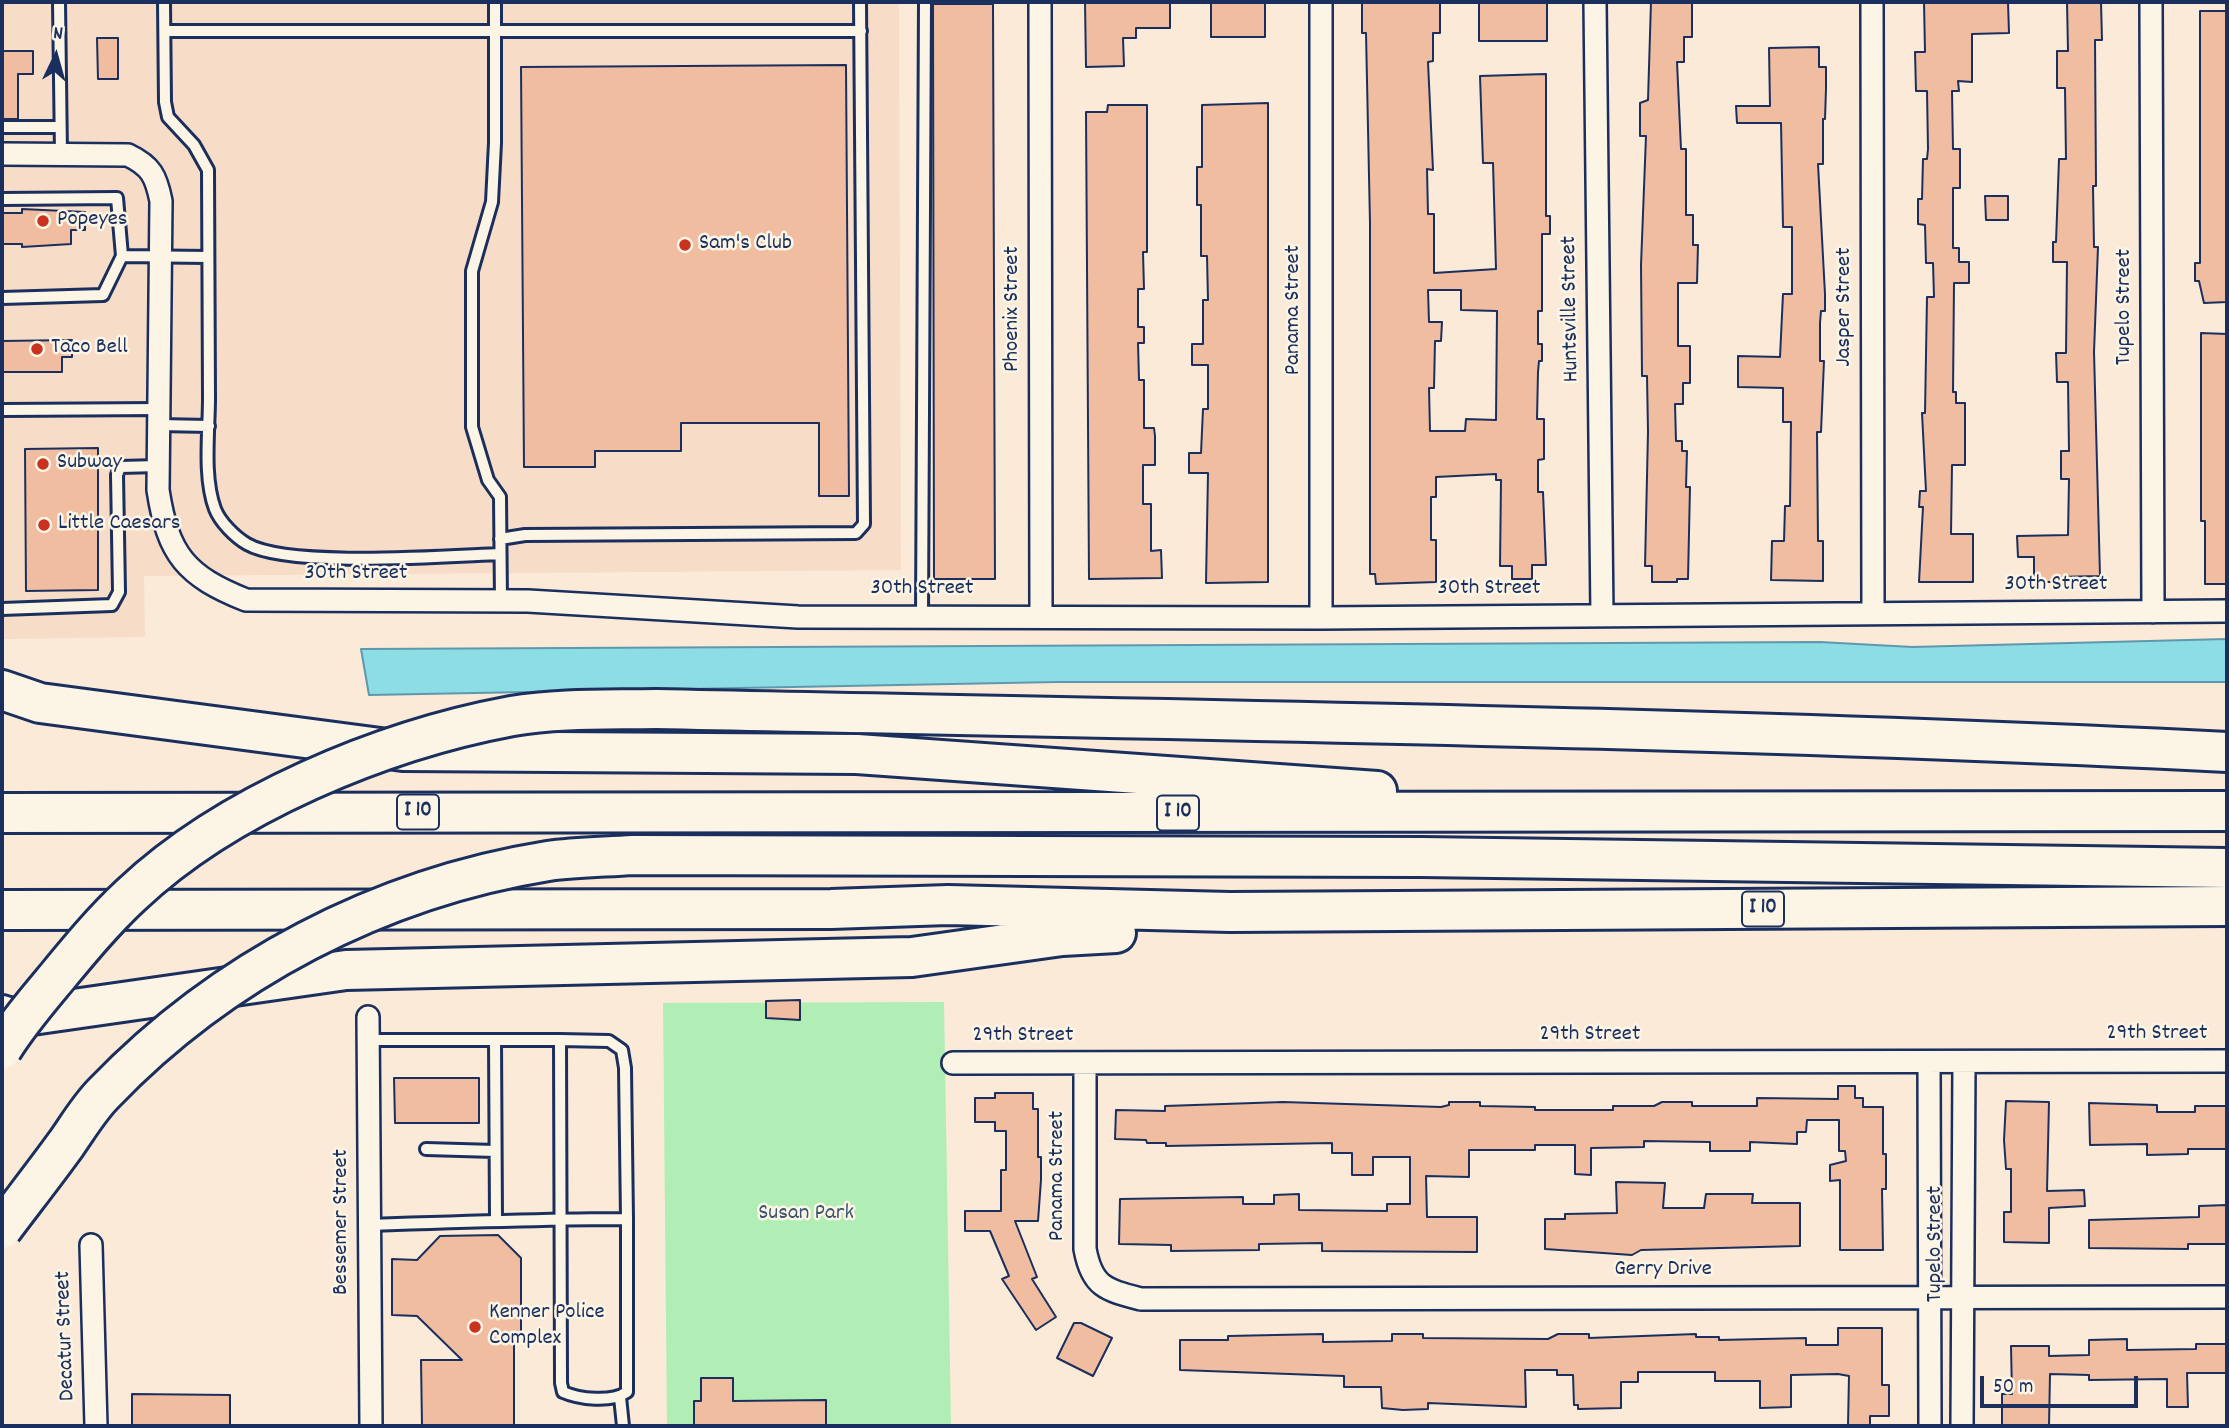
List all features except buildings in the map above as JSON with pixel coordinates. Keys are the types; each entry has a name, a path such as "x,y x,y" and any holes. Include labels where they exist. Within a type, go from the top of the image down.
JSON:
{"highway":[{"path":"2,690 40,703 403,751 858,754 1355,788 1522,810"},
{"path":"2,706 40,703"},
{"path":"4,1027 15,1028 83,945 132,894 195,845 270,800 320,775 427,739 512,716 571,710 656,709 1477,726 2030,742 2227,752"},
{"name":"I 10","path":"2,813 2227,811"},
{"path":"2,1229 102,1094 177,1027 247,977 343,922 412,895 482,874 550,861 633,855 1420,857 2227,869"},
{"name":"I 10","path":"2,910 831,909 948,905 1230,912 2227,906"},
{"path":"4,1027 346,970 912,957 1062,936 1191,929 1230,912"}],"street":[{"name":"Phoenix Street","path":"1041,2 1041,616"},
{"name":"Panama Street","path":"1321,2 1321,618"},
{"name":"Huntsville Street","path":"1595,2 1602,615"},
{"name":"Jasper Street","path":"1872,2 1873,613"},
{"name":"Tupelo Street","path":"2151,2 2154,612"},
{"name":"30th Street","path":"2,154 128,155 145,163 156,175 161,201 158,466 163,524 177,553 210,586 246,600 501,601 798,617 1321,618 2227,611"},
{"name":"Bessemer Street","path":"368,1017 371,1426"},
{"name":"29th Street","path":"953,1063 2227,1061"},
{"name":"Tupelo Street","path":"1929,1062 1930,1426"},
{"name":"Tupelo Street","path":"1962,1426 1964,1062"},
{"name":"Panama Street","path":"1085,1063 1085,1249 1089,1270 1101,1286"},
{"name":"Decatur Street","path":"91,1245 96,1426"},
{"name":"Gerry Drive","path":"1101,1286 1141,1298 2227,1297"}],"lane":[{"path":"59,2 61,155"},
{"path":"164,2 165,102 168,117 194,145 208,170 210,479 215,510 228,528 247,544 270,551 337,558 500,554"},
{"path":"495,2 492,202 472,271 472,427 488,480 500,497 501,601"},
{"path":"500,539 525,535 856,533 864,524 860,2"},
{"path":"922,616 925,2"},
{"path":"164,31 860,31"},
{"path":"2,127 60,127"},
{"path":"2,199 117,198 122,256 103,295 2,298"},
{"path":"122,256 208,257"},
{"path":"2,410 159,417 209,426"},
{"path":"2,608 112,605 119,592 117,475 120,467 158,466"},
{"path":"368,1040 560,1040 609,1041 622,1050 625,1069 630,1383 627,1392 620,1397 575,1398 563,1392 560,1040"},
{"path":"495,1040 496,1219"},
{"path":"426,1149 495,1151"},
{"path":"369,1226 496,1219 627,1219"},
{"path":"620,1397 623,1426"}],"shaded area":[{"path":"2,2 899,2 901,570 144,576 145,637 2,639"}],"green space":[{"name":"Susan Park","path":"944,1002 951,1426 667,1426 663,1003"}],"water":[{"path":"2227,639 2227,682 1057,682 369,695 361,649 1820,642 1912,647"}],"place":[{"name":"Popeyes","path":"43,221"},
{"name":"Sam's Club","path":"685,245"},
{"name":"Taco Bell","path":"37,349"},
{"name":"Subway","path":"43,464"},
{"name":"Little Caesars","path":"44,525"},
{"name":"Kenner Police Complex","path":"475,1327"}]}
